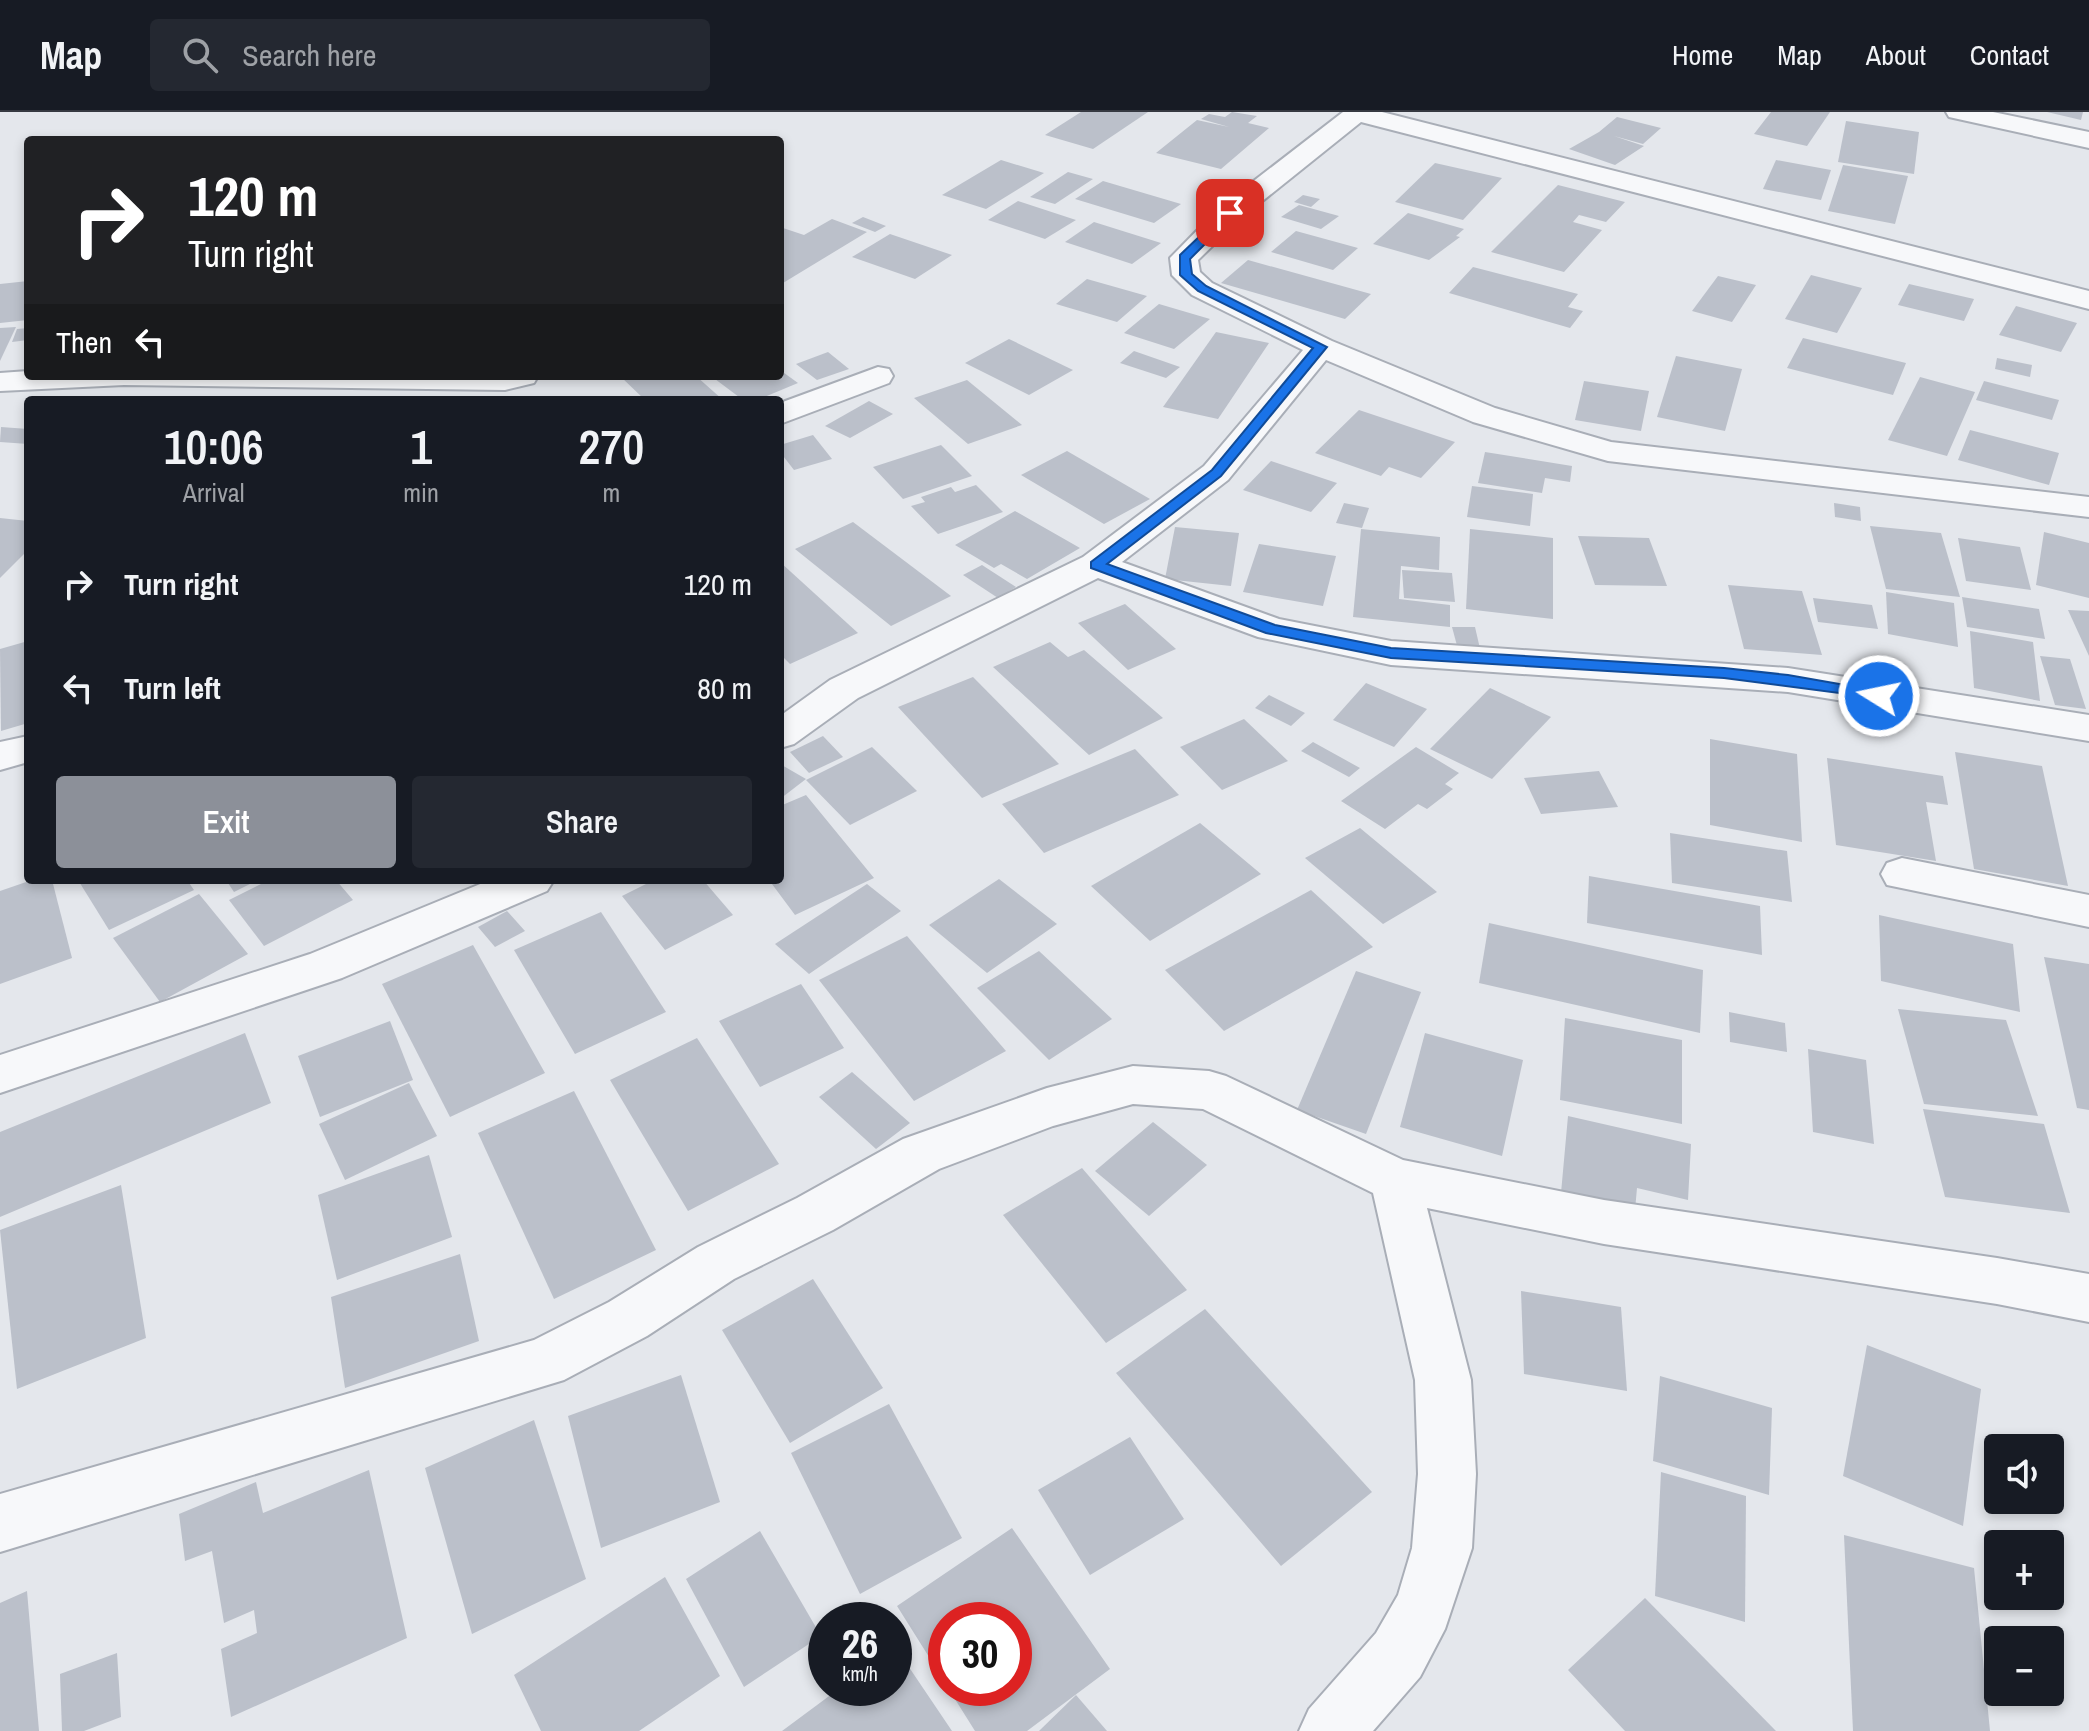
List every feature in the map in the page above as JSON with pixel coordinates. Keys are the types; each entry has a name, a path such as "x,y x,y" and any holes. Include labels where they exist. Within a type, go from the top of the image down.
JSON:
{"street":[{"path":"2089,300 1355,112 1230,213 1184,258 1186,275 1202,289 1321,347 1484,415 1608,451 2089,507"},
{"path":"1439,133 1466,112"},
{"path":"1958,112 2089,140"},
{"path":"784,732 844,689 1096,565 1216,473 1321,347"},
{"path":"784,412 878,376"},
{"path":"0,382 41,380"},
{"path":"429,380 509,380"},
{"path":"1096,565 1271,629 1391,653 1763,677 2089,728"},
{"path":"0,756 24,750"},
{"path":"1902,874 2089,911"},
{"path":"0,1074 326,966 522,884"},
{"path":"0,1523 545,1362 628,1319 716,1263 815,1214 921,1154 1047,1108 1133,1085 1209,1090 1395,1180 1604,1222 1997,1281 2089,1298"},
{"path":"1331,1731 1398,1655 1424,1608 1442,1548 1447,1474 1443,1380 1395,1180"}],"building":[{"path":"1081,112 1148,112 1093,149 1045,135"},
{"path":"1232,112 1257,116 1248,123 1269,128 1221,169 1156,153 1197,120 1229,127 1201,119 1209,114 1225,117"},
{"path":"1771,112 1830,112 1807,146 1754,134"},
{"path":"2047,112 2083,112 2081,120"},
{"path":"1617,117 1661,128 1643,144 1614,136 1644,146 1615,165 1569,149 1599,132"},
{"path":"1846,121 1919,132 1914,174 1838,162"},
{"path":"1001,160 1044,173 986,209 942,195"},
{"path":"1776,160 1831,170 1821,200 1763,189"},
{"path":"1435,163 1502,178 1463,220 1395,202"},
{"path":"1843,165 1908,176 1895,224 1828,211"},
{"path":"1068,172 1093,179 1055,204 1030,197"},
{"path":"1103,181 1181,204 1154,223 1075,199"},
{"path":"1558,185 1625,202 1606,222 1579,215 1573,222 1602,230 1564,272 1491,252"},
{"path":"1303,195 1320,199 1311,207 1294,202"},
{"path":"1018,201 1076,220 1045,239 988,220"},
{"path":"1299,205 1339,216 1321,229 1281,217"},
{"path":"1408,213 1464,229 1456,236 1460,237 1429,260 1373,244"},
{"path":"863,217 886,226 875,232 852,223"},
{"path":"832,219 867,232 784,282 784,228 804,235"},
{"path":"1094,222 1161,243 1132,264 1065,242"},
{"path":"1296,231 1358,248 1333,270 1271,252"},
{"path":"890,234 952,255 915,279 852,257"},
{"path":"1248,260 1371,294 1345,319 1221,283"},
{"path":"1473,267 1578,294 1568,307 1583,311 1570,328 1449,293"},
{"path":"1811,275 1862,288 1837,333 1785,319"},
{"path":"1718,276 1756,285 1732,322 1692,311"},
{"path":"1087,279 1147,296 1117,322 1056,304"},
{"path":"24,281 24,320 0,323 0,284"},
{"path":"1909,284 1974,299 1964,321 1898,305"},
{"path":"1159,304 1210,319 1174,349 1124,333"},
{"path":"2016,306 2077,323 2061,352 1999,335"},
{"path":"16,327 0,361 0,328"},
{"path":"24,328 24,340 12,342 17,329"},
{"path":"1216,332 1269,343 1218,419 1163,407"},
{"path":"1803,338 1906,363 1893,395 1787,368"},
{"path":"1009,339 1073,370 1029,395 965,363"},
{"path":"1134,351 1180,367 1166,378 1120,363"},
{"path":"828,352 849,369 817,380 796,364"},
{"path":"1676,356 1742,369 1725,431 1657,417"},
{"path":"1997,358 2032,365 2030,377 1995,369"},
{"path":"784,373 798,383 767,396 738,396 716,380 784,380"},
{"path":"1920,377 1975,392 1947,456 1888,440"},
{"path":"624,380 700,380 718,396 641,396"},
{"path":"967,380 1022,425 968,444 914,398"},
{"path":"1584,381 1649,391 1641,431 1575,420"},
{"path":"1984,381 2059,400 2052,420 1976,400"},
{"path":"869,401 893,414 850,438 825,426"},
{"path":"1359,410 1455,442 1421,478 1389,467 1381,476 1315,453"},
{"path":"1,427 24,429 24,444 0,442"},
{"path":"1970,430 2059,453 2049,485 1958,460"},
{"path":"813,435 832,459 794,470 784,457 784,444"},
{"path":"941,445 972,476 903,499 873,467"},
{"path":"1067,451 1150,499 1104,524 1021,475"},
{"path":"1485,452 1572,466 1570,482 1545,478 1542,493 1478,483"},
{"path":"1271,461 1337,483 1311,512 1243,490"},
{"path":"976,485 1003,512 938,534 911,506 925,502 921,497 951,487 955,492"},
{"path":"1472,486 1533,494 1530,526 1467,517"},
{"path":"1344,503 1369,508 1362,528 1336,523"},
{"path":"1834,503 1860,507 1861,521 1835,517"},
{"path":"1015,511 1080,548 1027,579 1001,564 994,568 955,545"},
{"path":"0,518 24,521 24,554 0,578"},
{"path":"853,522 951,596 891,626 795,549"},
{"path":"1870,526 1941,533 1960,597 1886,589"},
{"path":"1175,527 1239,533 1231,586 1165,579"},
{"path":"1361,529 1440,537 1439,570 1401,566 1399,599 1450,605 1450,627 1353,617"},
{"path":"1470,529 1553,538 1553,619 1466,609"},
{"path":"2044,532 2089,543 2089,598 2036,585"},
{"path":"1578,536 1649,538 1667,586 1595,585"},
{"path":"1958,538 2020,547 2031,590 1966,581"},
{"path":"1259,544 1336,556 1323,606 1243,592"},
{"path":"982,565 1016,587 998,598 963,575"},
{"path":"784,566 858,633 790,664 784,658"},
{"path":"1402,570 1452,573 1455,602 1404,598"},
{"path":"1728,585 1802,591 1822,655 1744,649"},
{"path":"1886,592 1954,603 1958,647 1888,634"},
{"path":"1962,597 2039,609 2045,639 1967,627"},
{"path":"1813,598 1872,605 1878,629 1818,622"},
{"path":"1125,604 1176,649 1128,670 1078,623"},
{"path":"2068,610 2089,611 2089,656"},
{"path":"1452,627 1475,627 1481,653 1459,653"},
{"path":"1970,631 2033,642 2040,701 1974,688"},
{"path":"24,642 24,724 1,731 0,649"},
{"path":"1050,642 1068,657 1084,650 1163,718 1089,755 993,667"},
{"path":"2040,656 2070,659 2086,709 2055,705"},
{"path":"973,677 1059,764 982,798 898,707"},
{"path":"1366,683 1427,709 1394,747 1333,720"},
{"path":"1490,688 1551,717 1492,779 1430,749"},
{"path":"1269,695 1305,713 1291,726 1255,708"},
{"path":"1244,719 1288,761 1222,790 1180,747"},
{"path":"823,736 843,757 809,773 790,752"},
{"path":"1710,739 1797,754 1802,842 1710,825"},
{"path":"1313,742 1360,768 1349,777 1301,751"},
{"path":"872,747 917,791 850,825 806,780"},
{"path":"1416,747 1459,773 1445,784 1453,789 1427,809 1418,804 1385,829 1341,801"},
{"path":"1135,749 1179,795 1044,853 1002,804"},
{"path":"1955,752 2042,766 2068,886 1974,869"},
{"path":"1827,758 1943,776 1948,805 1926,802 1936,861 1836,845"},
{"path":"784,766 806,779 784,796"},
{"path":"1599,771 1618,807 1541,814 1524,778"},
{"path":"806,795 874,878 795,915 772,884 784,884 784,804"},
{"path":"1200,823 1261,874 1150,941 1091,886"},
{"path":"1360,828 1437,892 1383,924 1305,858"},
{"path":"1670,833 1787,851 1792,902 1672,883"},
{"path":"1589,876 1760,906 1762,955 1587,923"},
{"path":"999,879 1057,924 987,973 929,925"},
{"path":"24,883 53,884 72,958 0,984 0,891"},
{"path":"80,884 190,884 194,890 109,930"},
{"path":"229,884 250,884 234,892"},
{"path":"261,884 339,884 353,900 264,946 229,900"},
{"path":"646,884 706,884 733,915 665,950 622,896"},
{"path":"867,884 901,911 809,974 775,944"},
{"path":"1311,890 1373,947 1224,1031 1165,970"},
{"path":"199,894 248,954 160,1002 113,938"},
{"path":"507,911 525,931 495,947 478,927"},
{"path":"601,912 666,1012 575,1054 514,950"},
{"path":"1879,915 2013,944 2020,1012 1881,981"},
{"path":"1489,923 1703,970 1700,1033 1479,983"},
{"path":"907,936 1006,1051 914,1101 819,980"},
{"path":"473,945 545,1073 450,1117 382,984"},
{"path":"1039,951 1112,1019 1049,1060 977,988"},
{"path":"2044,957 2089,964 2089,1110 2077,1108"},
{"path":"1356,971 1421,992 1366,1134 1297,1110"},
{"path":"801,984 844,1048 760,1087 719,1021"},
{"path":"1898,1009 2006,1020 2038,1116 1924,1104"},
{"path":"1729,1012 1785,1023 1787,1052 1730,1042"},
{"path":"1565,1018 1682,1040 1682,1124 1560,1100"},
{"path":"390,1021 413,1080 320,1117 298,1056"},
{"path":"245,1033 271,1103 0,1217 0,1132"},
{"path":"1425,1033 1523,1060 1502,1156 1400,1127"},
{"path":"697,1038 779,1164 688,1211 610,1080"},
{"path":"1808,1049 1866,1060 1874,1144 1813,1132"},
{"path":"852,1072 910,1123 876,1149 819,1097"},
{"path":"409,1083 437,1136 345,1180 319,1124"},
{"path":"574,1091 656,1250 554,1299 478,1133"},
{"path":"1923,1109 2044,1124 2070,1213 1945,1197"},
{"path":"1568,1116 1691,1144 1688,1200 1637,1188 1635,1210 1561,1193"},
{"path":"1153,1122 1207,1165 1149,1216 1095,1171"},
{"path":"429,1155 452,1237 337,1280 318,1195"},
{"path":"1082,1168 1187,1290 1106,1343 1003,1215"},
{"path":"121,1185 146,1338 17,1389 0,1230"},
{"path":"460,1254 479,1341 345,1388 331,1297"},
{"path":"813,1279 883,1388 790,1443 722,1330"},
{"path":"1521,1291 1621,1307 1627,1391 1524,1374"},
{"path":"1205,1309 1372,1492 1281,1566 1116,1373"},
{"path":"1867,1345 1981,1389 1963,1526 1843,1476"},
{"path":"681,1375 720,1502 601,1548 568,1416"},
{"path":"1660,1376 1772,1408 1769,1495 1653,1461"},
{"path":"889,1404 962,1538 860,1594 791,1453"},
{"path":"534,1420 586,1579 472,1634 425,1468"},
{"path":"1130,1437 1184,1519 1090,1575 1038,1490"},
{"path":"369,1470 407,1638 231,1717 221,1649 257,1633 254,1610 224,1623 212,1551 185,1561 179,1514 256,1482 263,1513"},
{"path":"1661,1472 1746,1496 1745,1622 1655,1596"},
{"path":"1012,1528 1110,1669 1027,1731 975,1731 959,1706 1032,1706 1032,1602 928,1602 928,1655 912,1630 912,1602 903,1602"},
{"path":"760,1531 808,1614 808,1645 744,1687 686,1579"},
{"path":"1844,1535 1974,1568 1984,1670 1984,1706 1988,1706 1990,1731 1853,1731"},
{"path":"665,1577 720,1676 639,1731 541,1731 514,1675"},
{"path":"27,1591 39,1731 0,1731 0,1603"},
{"path":"1645,1598 1776,1731 1625,1731 1568,1670"},
{"path":"117,1653 121,1717 84,1731 62,1731 60,1674"},
{"path":"912,1672 928,1695 928,1706 935,1706 952,1731 782,1731 816,1706 912,1706"},
{"path":"1076,1695 1107,1731 1039,1731"}],"route":[{"path":"1230,213 1184,258 1186,275 1202,289 1321,347 1216,473 1096,565 1271,629 1391,653 1724,673 1788,680 1879,696"}]}
